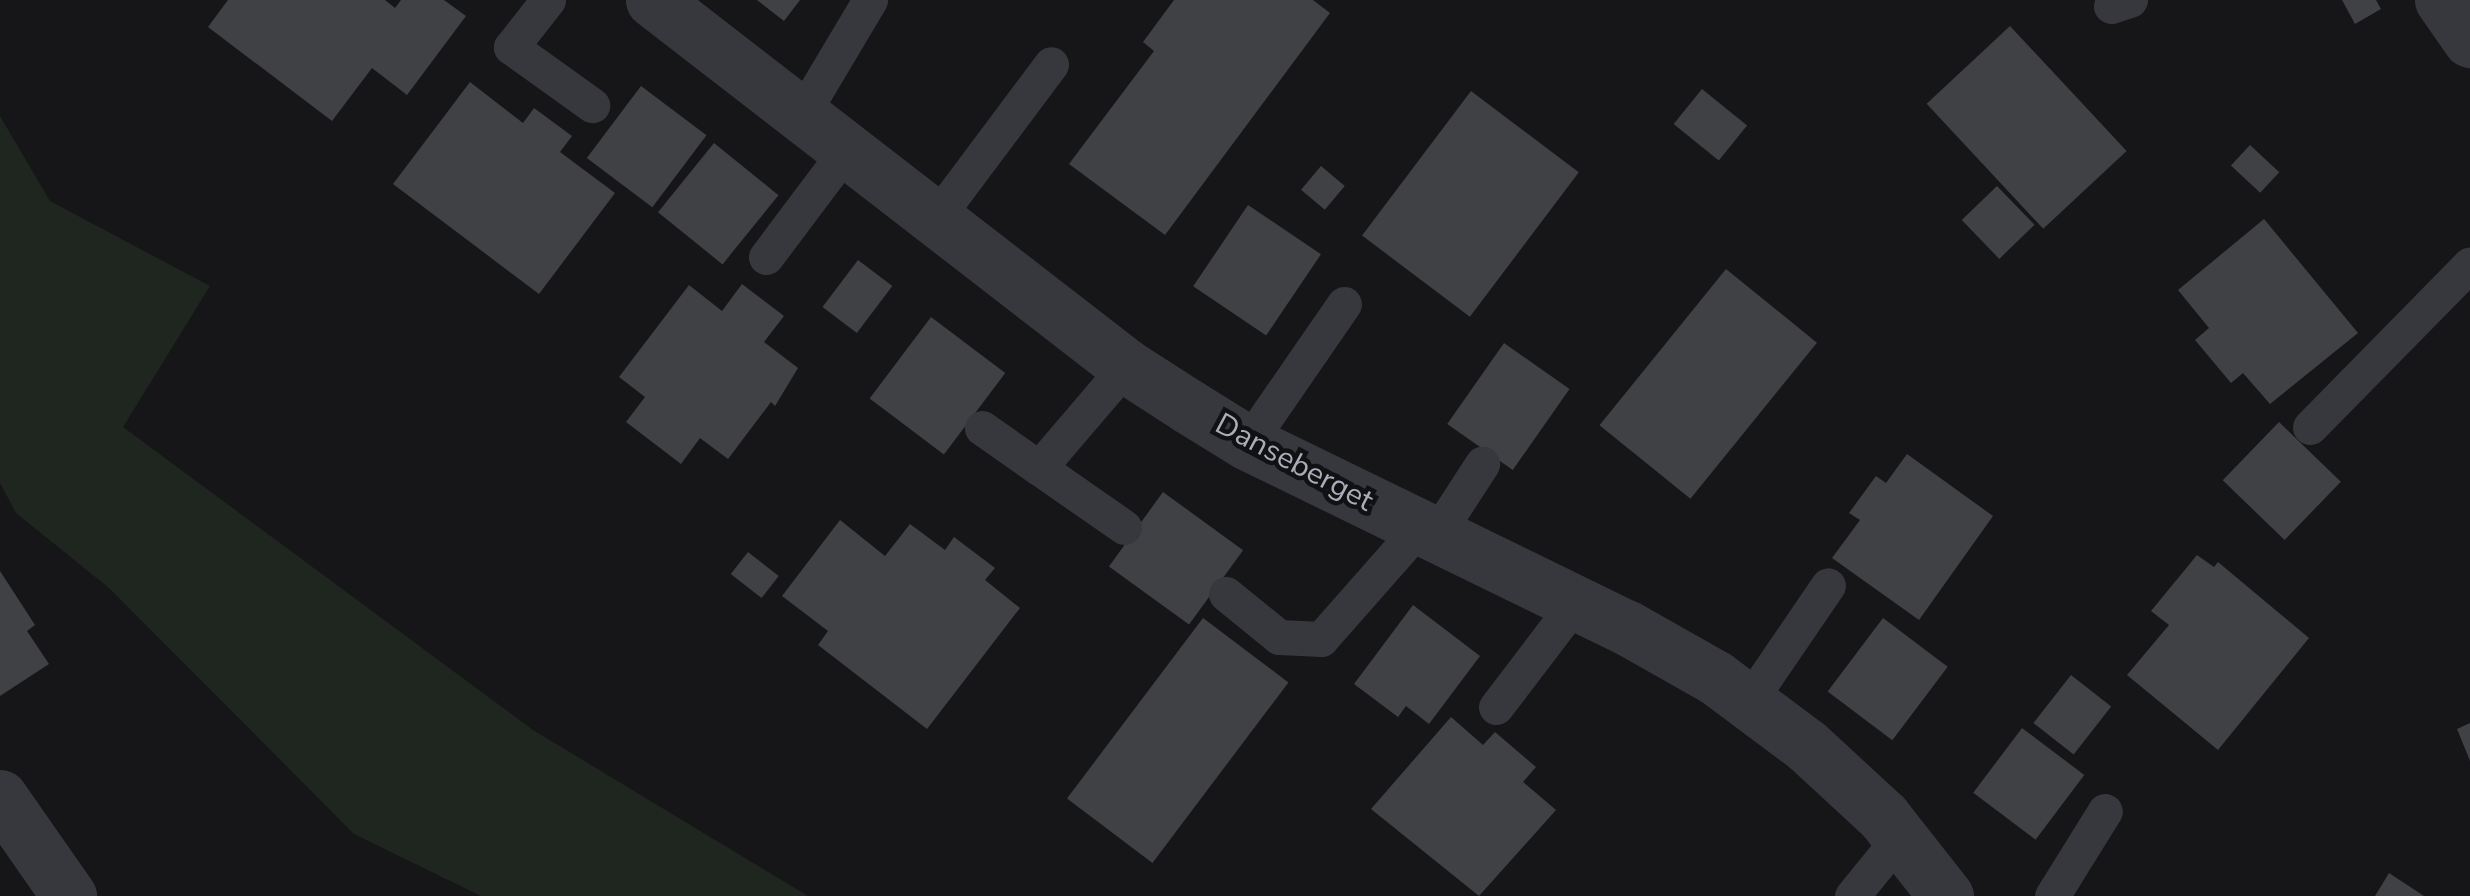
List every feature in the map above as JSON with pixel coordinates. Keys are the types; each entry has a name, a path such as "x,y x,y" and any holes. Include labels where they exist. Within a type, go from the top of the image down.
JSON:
{"street":[{"name":"Danseberget","path":"652,0 1126,366 1248,444 1576,602 1749,701 1806,744 1900,837 1946,896"},
{"path":"2442,0 2470,40"},
{"path":"0,797 69,896"}],"lane":[{"path":"548,0 511,47 592,105"},
{"path":"802,114 870,0"},
{"path":"936,218 1051,64"},
{"path":"766,258 847,149"},
{"path":"2310,428 2470,264"},
{"path":"1248,444 1344,304"},
{"path":"1039,468 1126,366"},
{"path":"982,428 1124,527"},
{"path":"1226,594 1278,637 1321,640 1428,532 1482,464"},
{"path":"1749,701 1828,585"},
{"path":"1496,707 1576,602"},
{"path":"2052,896 2105,811"},
{"path":"1851,896 1900,837"}],"shaded area":[{"path":"0,116 50,201 210,286 123,427 533,730 808,896 481,896 354,834 109,588 16,513 0,483"}],"building":[{"path":"228,0 385,0 395,8 401,0 444,0 466,16 407,95 372,68 332,121 208,27"},
{"path":"757,0 800,0 784,21"},
{"path":"1174,0 1313,0 1330,13 1165,235 1069,164 1154,51 1143,42"},
{"path":"2342,0 2376,0 2381,9 2355,24"},
{"path":"2010,26 2127,151 2043,229 1927,104"},
{"path":"470,82 523,123 534,108 572,136 560,152 615,193 539,294 393,184"},
{"path":"641,86 706,135 652,207 587,158"},
{"path":"1702,89 1747,126 1719,160 1674,124"},
{"path":"1471,91 1579,172 1470,317 1362,236"},
{"path":"714,143 779,195 722,264 658,212"},
{"path":"2250,145 2279,172 2260,193 2231,165"},
{"path":"1321,166 1345,186 1325,210 1301,190"},
{"path":"1997,186 2035,225 1999,259 1962,220"},
{"path":"1248,205 1321,254 1266,335 1193,286"},
{"path":"2264,219 2358,333 2270,404 2243,373 2231,383 2195,340 2209,328 2178,290"},
{"path":"858,260 892,286 857,333 822,307"},
{"path":"1726,269 1817,343 1690,499 1600,425"},
{"path":"742,284 784,316 764,342 798,368 775,406 771,402 728,459 700,438 681,464 626,422 645,397 619,377 689,285 722,311"},
{"path":"931,317 1005,373 944,454 870,398"},
{"path":"1504,343 1570,389 1513,470 1447,424"},
{"path":"2279,422 2341,482 2285,540 2223,480"},
{"path":"1907,454 1993,516 1919,620 1832,558 1860,520 1849,513 1876,476 1886,483"},
{"path":"1163,492 1243,550 1189,625 1109,566"},
{"path":"840,520 885,556 910,524 945,550 954,537 995,568 985,580 1020,608 927,729 818,645 828,631 782,596"},
{"path":"748,552 779,576 761,598 731,574"},
{"path":"2197,555 2214,567 2218,562 2309,638 2218,750 2127,675 2169,625 2151,611"},
{"path":"0,571 35,625 27,631 49,664 0,696"},
{"path":"1413,605 1480,656 1429,724 1406,706 1398,717 1354,684"},
{"path":"1203,618 1288,682 1152,863 1067,798"},
{"path":"1883,618 1948,667 1892,740 1828,691"},
{"path":"2071,675 2111,706 2074,754 2033,723"},
{"path":"1451,717 1483,745 1495,732 1536,767 1523,782 1556,810 1479,896 1371,809"},
{"path":"2470,723 2470,761 2457,729"},
{"path":"2022,728 2084,775 2036,840 1973,793"},
{"path":"2389,873 2424,896 2375,896"}]}
